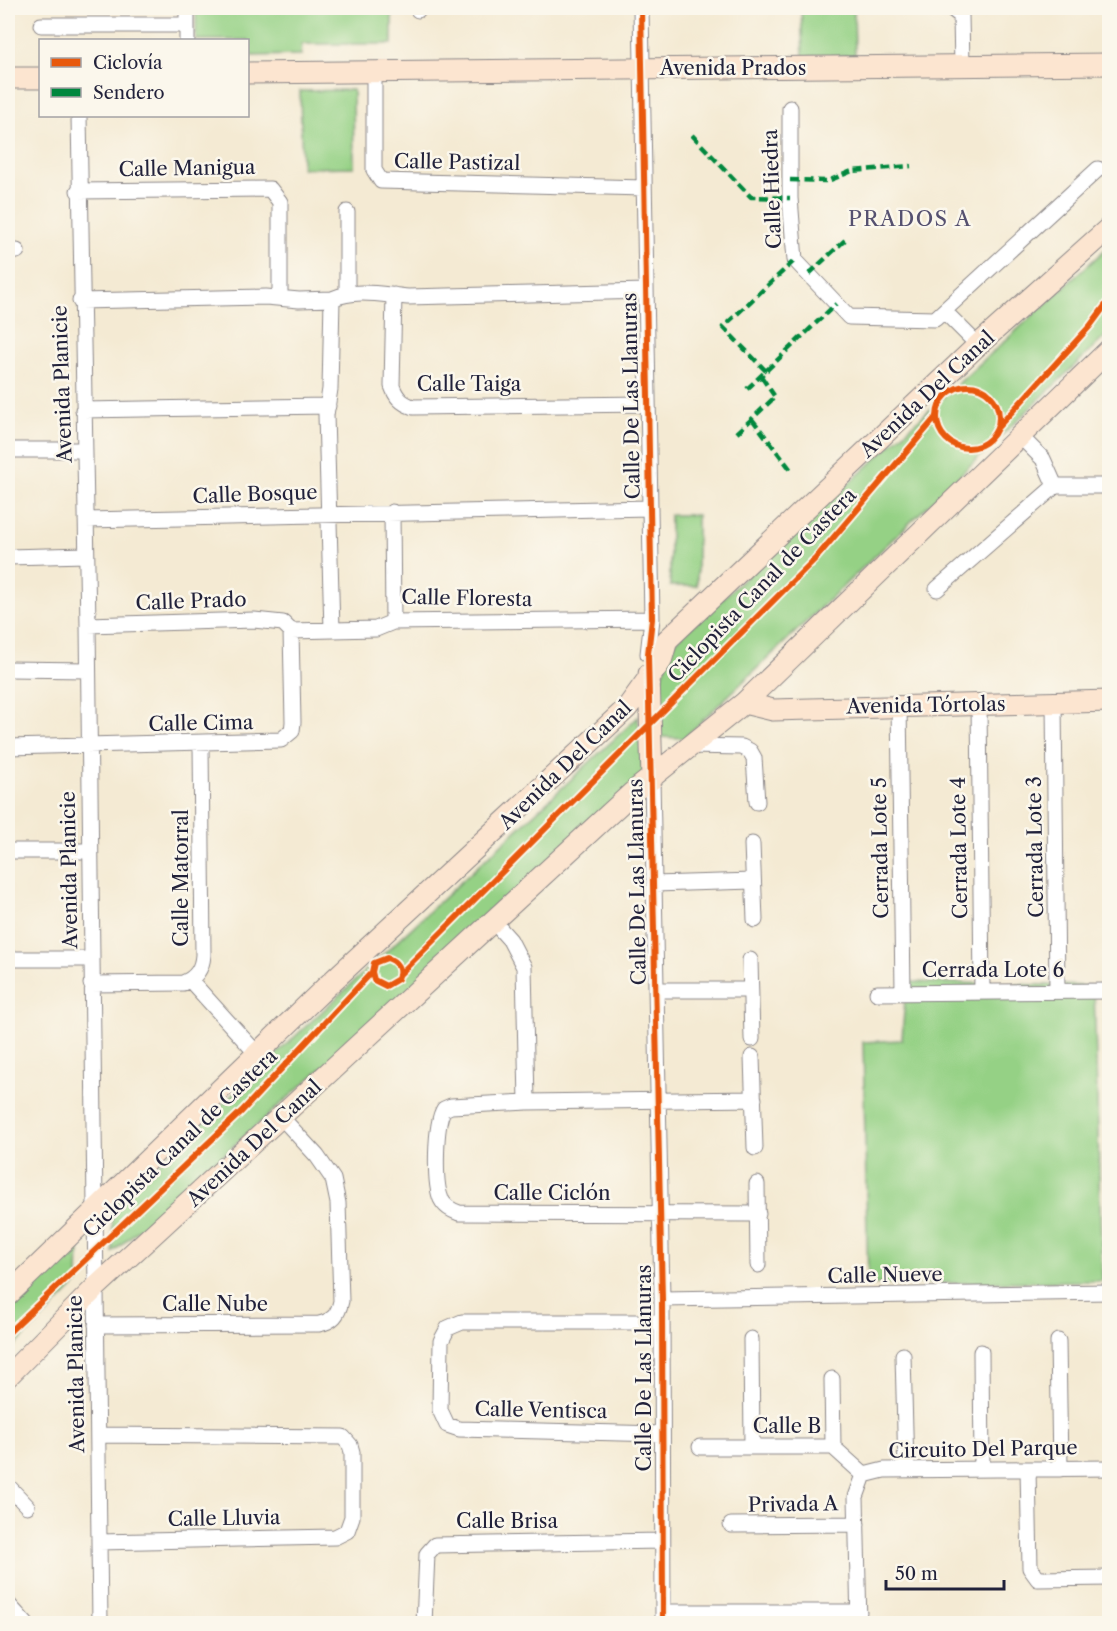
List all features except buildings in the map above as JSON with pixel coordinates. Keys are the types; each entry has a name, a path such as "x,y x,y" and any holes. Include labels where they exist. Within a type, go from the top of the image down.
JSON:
{"main road":[{"name":"Avenida Prados","path":"249,73 1110,64"},
{"path":"8,78 39,78"},
{"name":"Avenida Del Canal","path":"8,1295 258,1055 316,996 627,708 649,681 661,661 667,640 978,345 1110,227"},
{"name":"Avenida Del Canal","path":"8,1376 95,1288 632,793 744,703 1110,349"},
{"name":"Calle De Las Llanuras","path":"648,654 652,779"},
{"name":"Avenida Tórtolas","path":"744,703 773,710 899,704 1110,701"}],"street":[{"path":"187,8 188,39"},
{"name":"Calle De Las Llanuras","path":"641,8 652,619 648,654"},
{"path":"951,8 961,16 963,67"},
{"path":"41,25 187,25"},
{"name":"Calle Pastizal","path":"374,71 374,170 381,181 644,188"},
{"name":"Calle Hiedra","path":"790,108 790,198 795,260 849,317 935,319 944,311"},
{"name":"Avenida Planicie","path":"78,117 88,625 100,1623"},
{"path":"978,345 944,311 1098,169"},
{"name":"Calle Manigua","path":"78,191 264,188 275,192 280,202 280,298"},
{"path":"347,212 347,294"},
{"path":"80,301 280,298 299,300 332,298 347,294 408,297 646,291"},
{"name":"Calle Taiga","path":"394,295 392,386 395,394 405,405 413,407 647,404"},
{"name":"Calle Bosque","path":"86,520 327,513 332,298"},
{"path":"83,410 328,406"},
{"path":"1019,435 1043,459 1055,486"},
{"path":"8,450 84,450"},
{"path":"937,589 1055,486 1110,486"},
{"path":"332,630 327,513 649,508"},
{"name":"Calle Floresta","path":"392,512 393,622 652,619"},
{"path":"8,557 86,555"},
{"name":"Calle Prado","path":"88,625 254,620 283,623 291,632"},
{"path":"291,632 384,628 393,622"},
{"name":"Calle Cima","path":"8,747 274,742 288,736 293,722 291,632"},
{"path":"8,669 88,670"},
{"name":"Cerrada Lote 3","path":"1054,702 1057,991"},
{"name":"Cerrada Lote 4","path":"979,703 982,992"},
{"name":"Cerrada Lote 5","path":"899,704 903,991"},
{"name":"Calle Matorral","path":"190,980 200,969 203,955 201,744"},
{"path":"689,746 742,747 750,751 754,758 757,802"},
{"name":"Calle De Las Llanuras","path":"652,779 662,1299 660,1322 663,1618"},
{"path":"752,844 755,920"},
{"path":"8,850 89,851"},
{"path":"654,884 753,881"},
{"path":"493,921 510,940 524,967 527,1102 754,1099"},
{"path":"8,959 91,959"},
{"path":"750,960 752,1039"},
{"path":"91,984 176,984 190,980 258,1055"},
{"path":"656,990 750,990"},
{"name":"Cerrada Lote 6","path":"877,993 1110,991"},
{"path":"752,1058 755,1148"},
{"name":"Calle Ciclón","path":"527,1102 458,1104 444,1109 438,1122 438,1191 446,1206 459,1213 758,1214"},
{"name":"Calle Nube","path":"96,1325 319,1324 333,1319 339,1311 341,1301 337,1190 328,1169 282,1118"},
{"path":"757,1185 758,1265"},
{"name":"Calle Nueve","path":"662,1299 1110,1292"},
{"name":"Calle Ventisca","path":"660,1322 462,1322 454,1324 448,1328 441,1341 440,1410 447,1425 459,1429 661,1434"},
{"path":"751,1339 752,1447"},
{"path":"1058,1341 1060,1468"},
{"path":"981,1352 982,1469"},
{"path":"903,1355 906,1469"},
{"path":"832,1378 833,1447"},
{"name":"Calle Lluvia","path":"99,1435 337,1435 347,1440 352,1452 352,1516 347,1531 335,1537 99,1542"},
{"name":"Calle B","path":"700,1447 833,1447 864,1474"},
{"name":"Circuito Del Parque","path":"859,1618 856,1497 864,1474 906,1469 1110,1468"},
{"path":"1029,1469 1030,1568 1038,1580 1110,1578"},
{"path":"8,1486 27,1506"},
{"name":"Privada A","path":"731,1526 856,1524"},
{"name":"Calle Brisa","path":"424,1623 427,1554 435,1545 444,1542 662,1541"},
{"path":"8,1604 26,1623"},
{"path":"663,1618 859,1618"}],"green space":[{"path":"196,8 392,8 392,44 302,44 301,55 249,56 249,39 196,39"},
{"path":"801,8 854,8 855,55 803,57"},
{"path":"353,90 354,167 302,168 300,91"},
{"path":"1109,246 1109,333 684,738 659,737 659,684 676,641"},
{"path":"670,515 697,515 697,586 670,586"},
{"path":"638,717 644,784 113,1252 112,1207"},
{"path":"906,982 1094,986 1102,1281 868,1284 863,1042 902,1040"},
{"path":"79,1237 78,1283 8,1353 8,1307"}],"marked path":[{"path":"692,135 751,197 790,198"},
{"path":"790,180 828,181 852,171 911,166"},
{"path":"809,274 845,240"},
{"path":"766,371 723,327 795,260"},
{"path":"747,389 836,304"},
{"path":"737,433 775,397 761,376"},
{"path":"752,419 791,470"}],"cycle path":[{"path":"641,8 652,619 648,654 662,1299 663,1624"},
{"path":"998,427 1090,326 1110,299"},
{"path":"968,386 985,391 990,395 994,400 999,417 994,434 990,439 985,443 968,448 951,443 946,439 942,434 937,417 942,400 946,395 951,391 968,386"},
{"name":"Ciclopista Canal de Castera","path":"399,975 816,558 937,416"},
{"name":"Ciclopista Canal de Castera","path":"8,1333 242,1111 372,972 374,963 387,958 396,963 399,969 398,979 386,986 374,980 372,972"}],"district":[{"name":"PRADOS A","path":"910,218"}]}
